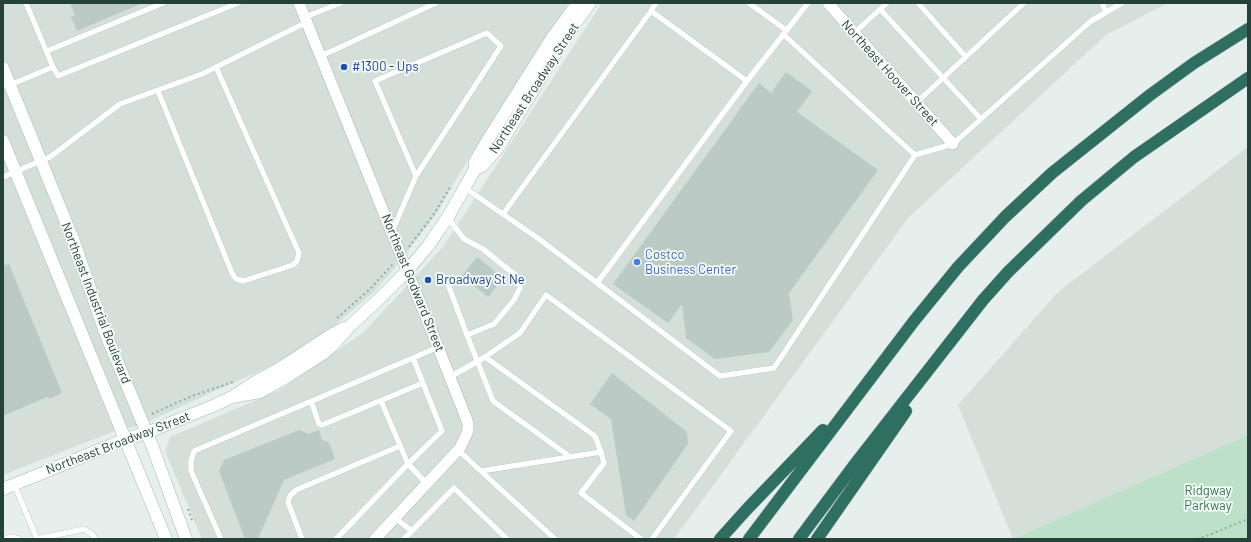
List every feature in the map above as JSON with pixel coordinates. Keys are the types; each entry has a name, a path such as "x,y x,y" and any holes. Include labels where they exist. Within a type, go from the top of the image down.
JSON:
{"highway":[{"path":"749,539 860,391 958,267 1004,217 1052,174 1150,95 1194,63 1248,29"},
{"path":"799,539 855,464 983,300 1008,272 1081,201 1134,157 1248,78"},
{"path":"1188,119 1248,88"},
{"path":"817,539 983,300"},
{"path":"720,539 860,391"}],"main road":[{"name":"Northeast Broadway Street","path":"9,486 126,439 146,433 232,397 303,355 331,335 351,325 407,271 428,246 448,217 475,169 475,162 489,138 554,35 578,3"},
{"name":"Northeast Broadway Street","path":"475,169 482,166 498,148 564,39 590,3"},
{"name":"Northeast Industrial Boulevard","path":"3,68 72,239 105,332 146,433 186,539"},
{"name":"Northeast Industrial Boulevard","path":"3,141 166,539"}],"street":[{"name":"Northeast Godward Street","path":"299,3 438,346 468,424 467,435 458,450 375,539"},
{"name":"Northeast Hoover Street","path":"828,3 953,144"}],"lane":[{"path":"26,3 58,76 238,3"},
{"path":"46,50 163,3"},
{"path":"3,177 54,154 120,104 202,74 340,3"},
{"path":"321,56 436,3"},
{"path":"503,214 656,3"},
{"path":"749,3 784,32 915,155"},
{"path":"597,283 747,81 808,3"},
{"path":"854,33 887,3"},
{"path":"918,3 966,57"},
{"path":"916,103 1024,3"},
{"path":"1102,3 1106,12"},
{"path":"464,188 539,239 720,376 774,368 915,155 953,144 1091,22 1122,3"},
{"path":"880,9 981,119"},
{"path":"651,11 747,81"},
{"path":"392,232 416,176 501,46 487,33 375,81 416,176"},
{"path":"10,85 53,67"},
{"path":"158,90 232,273 236,279 243,281 293,264 298,261 299,253 216,67"},
{"path":"448,217 464,239 483,249 515,274 520,283 519,292 494,324 467,335"},
{"path":"448,287 493,401 569,456"},
{"path":"450,377 477,360 485,357 520,333 546,295 731,430 652,539"},
{"path":"221,539 191,471 191,461 194,452 438,346"},
{"path":"485,357 595,436 604,462 581,493 640,539"},
{"path":"336,539 442,431 413,358"},
{"path":"311,401 322,426 422,383"},
{"path":"381,400 408,464 426,484"},
{"path":"302,539 288,502 290,496 296,490 400,446"},
{"path":"458,450 555,539"},
{"path":"481,471 601,452"},
{"path":"9,486 37,539 84,529 93,535 95,539"},
{"path":"404,539 454,488 507,539"},
{"path":"395,518 412,531"},
{"path":"5,539 11,537 20,539"}],"path":[{"path":"1197,539 1248,519"}],"shaded area":[{"path":"3,3 569,3 542,42 458,176 437,213 374,292 322,336 266,368 138,426 117,430 3,475"},
{"path":"602,3 1168,3 1106,35 908,218 674,539 202,539 165,451 170,437 280,390 364,332 443,247"},
{"path":"1248,147 1248,435 1013,539 958,405 1058,292"}],"green space":[{"name":"Ridgway Parkway","path":"1248,435 1248,539 1013,539 1087,506"}],"building":[{"path":"70,3 143,3 77,31 71,17 75,15"},
{"path":"786,72 812,91 797,112 878,170 789,293 793,320 769,352 715,359 686,338 682,304 668,323 613,284 759,83 771,93"},
{"path":"477,257 503,278 488,297 462,276"},
{"path":"9,264 62,393 49,399 47,397 3,416 3,266"},
{"path":"612,373 687,432 688,444 634,521 626,515 611,419 590,404"},
{"path":"299,430 309,434 319,430 322,440 329,442 335,459 284,480 258,539 245,539 219,471 224,460"}],"place":[{"name":"#1300 - Ups","path":"344,67"},
{"name":"Costco Business Center","path":"637,262"},
{"name":"Broadway St Ne","path":"428,280"}]}
